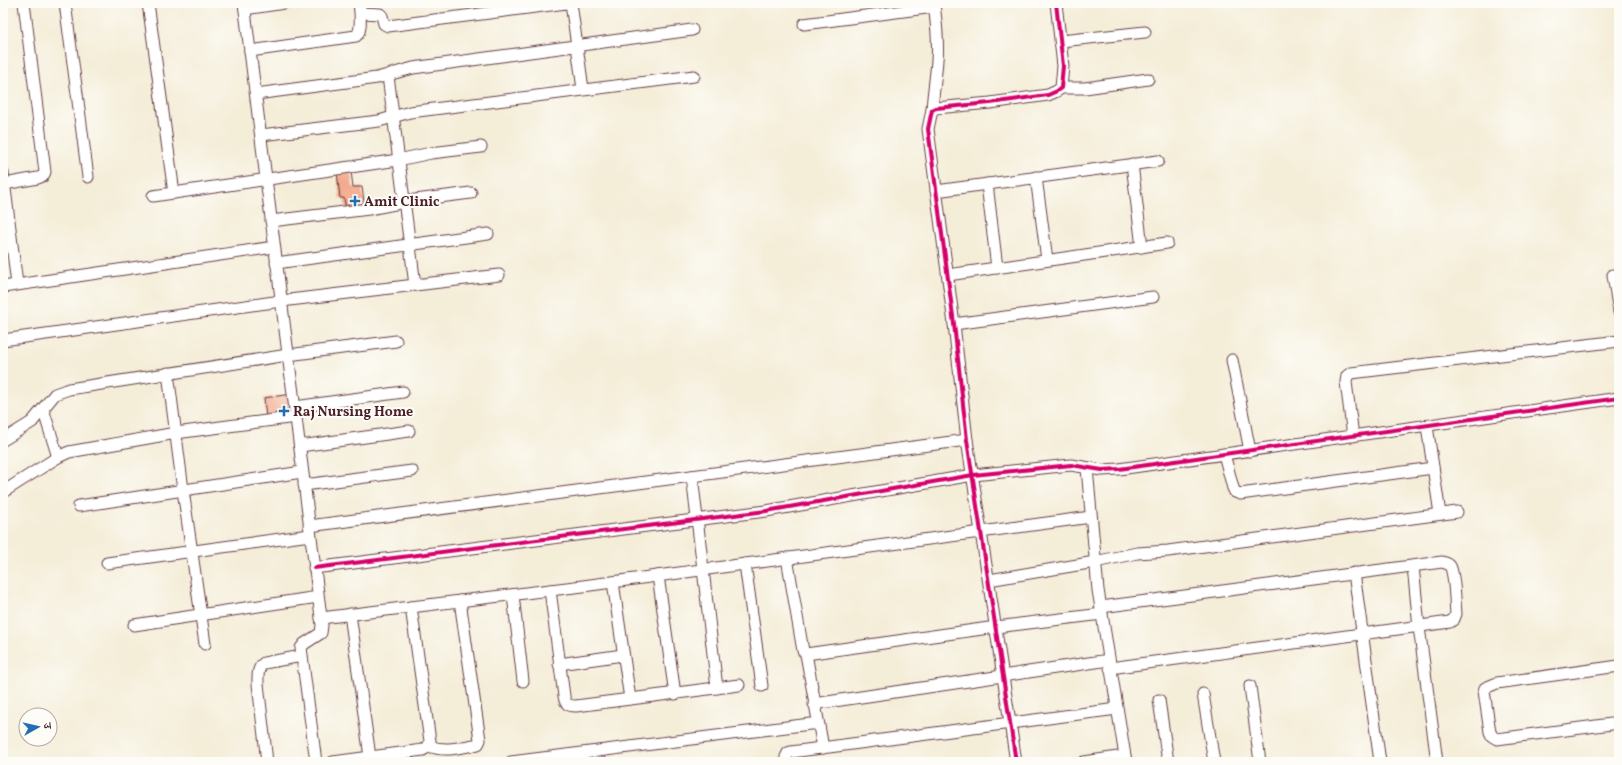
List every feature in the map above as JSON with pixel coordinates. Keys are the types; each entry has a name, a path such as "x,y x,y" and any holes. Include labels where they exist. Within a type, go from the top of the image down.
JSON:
{"street":[{"path":"18,284 4,179 38,178 43,176 45,172 24,3"},
{"path":"65,3 88,177"},
{"path":"148,3 174,193"},
{"path":"284,3 245,6 321,618 321,633 304,644 301,648 316,762"},
{"path":"359,7 363,13 380,14 384,24 388,26 566,3"},
{"path":"571,3 582,90"},
{"path":"1056,3 1061,41 1063,78 1061,88"},
{"path":"804,24 934,5 938,37 938,59 932,110 928,129 948,275 967,440 1016,762"},
{"path":"250,51 356,36 359,34 360,30 359,7"},
{"path":"256,94 388,76 413,68 692,30"},
{"path":"1061,41 1145,32"},
{"path":"388,76 415,285"},
{"path":"260,135 379,121 410,112 694,76"},
{"path":"932,110 941,107 990,103 1048,95 1061,88 1085,88 1148,79"},
{"path":"153,196 398,160 431,153 481,147"},
{"path":"936,190 1158,161"},
{"path":"1132,164 1142,247"},
{"path":"1036,177 1047,260"},
{"path":"986,184 997,268"},
{"path":"271,221 349,212 471,193"},
{"path":"276,263 488,234"},
{"path":"948,275 1167,243"},
{"path":"3,286 274,247"},
{"path":"3,340 281,301 499,275"},
{"path":"1613,275 1618,294 1619,312"},
{"path":"954,324 1153,297"},
{"path":"3,440 32,422 55,394 69,389 288,355 396,341"},
{"path":"1353,436 1346,382 1347,376 1351,373 1619,341"},
{"path":"1232,360 1250,451"},
{"path":"168,373 205,644"},
{"path":"3,492 58,457 69,452 403,392"},
{"path":"314,568 766,511 973,475 1071,465 1102,470 1119,469 1619,398"},
{"path":"43,409 58,457"},
{"path":"1427,426 1440,514"},
{"path":"300,446 409,431"},
{"path":"107,564 192,552 309,530 692,476 967,440"},
{"path":"1224,454 1233,488 1235,492 1240,494 1433,468"},
{"path":"1084,762 1126,759 1101,610 1087,468"},
{"path":"304,485 412,471"},
{"path":"79,506 302,472"},
{"path":"692,476 717,688"},
{"path":"989,580 1096,562 1147,551 1168,551 1457,512"},
{"path":"321,618 613,582 1091,517"},
{"path":"787,558 803,651 806,654 823,748"},
{"path":"806,654 996,628 1101,610 1354,573 1442,562 1447,563 1451,567 1453,576 1456,614 1454,619 1450,622 1419,627 1004,676 814,704"},
{"path":"745,564 762,686"},
{"path":"1413,566 1419,627 1437,762"},
{"path":"1354,573 1380,762"},
{"path":"658,576 675,694"},
{"path":"613,582 630,700"},
{"path":"550,590 565,702 570,706 630,700 739,685"},
{"path":"513,595 523,681"},
{"path":"134,625 318,597"},
{"path":"429,746 448,750 478,744 480,740 460,601"},
{"path":"333,762 423,750 429,746 430,741 411,607"},
{"path":"350,614 370,757"},
{"path":"559,664 623,655"},
{"path":"267,762 258,672 260,666 264,663 302,656"},
{"path":"1619,666 1497,683 1485,688 1484,691 1490,732 1496,739 1619,723"},
{"path":"1250,686 1260,762"},
{"path":"1203,694 1214,762"},
{"path":"1159,700 1168,762"},
{"path":"787,762 786,757 788,753 791,752 1117,709"},
{"path":"511,762 818,722"}],"building":[{"path":"351,171 353,187 362,187 365,208 346,210 344,198 340,198 337,172"},
{"path":"292,394 295,413 266,418 264,398"}],"cycle path":[{"path":"1016,762 967,440 954,324 928,129 932,110 936,108 990,103 1048,95 1061,88 1063,66 1056,3"},
{"path":"314,568 766,511 973,475 1071,465 1102,470 1119,469 1619,398"}],"place":[{"name":"Amit Clinic","path":"355,201"},
{"name":"Raj Nursing Home","path":"284,411"}]}
